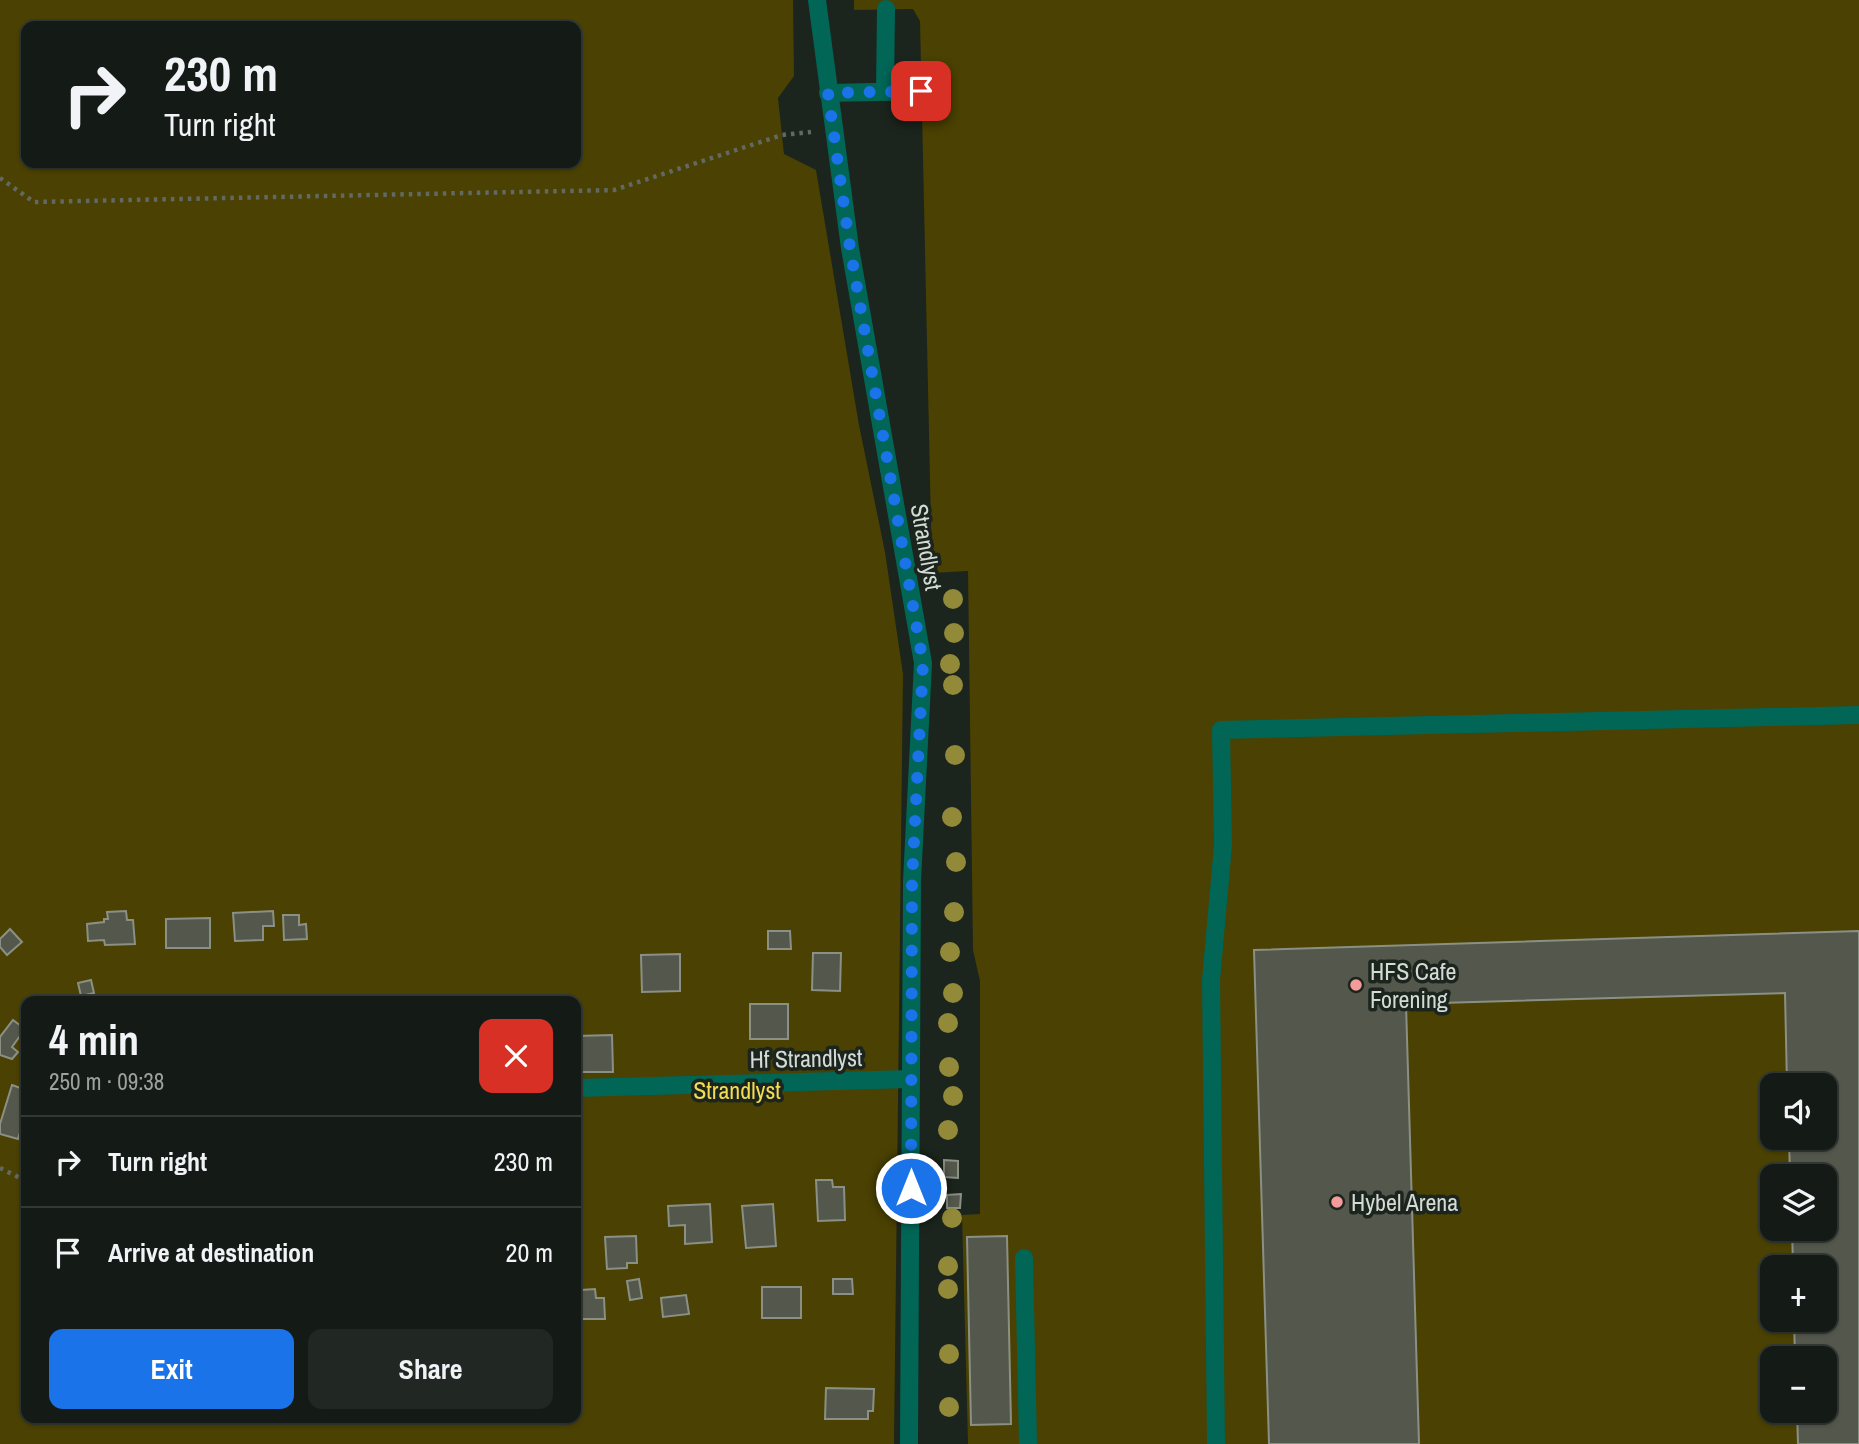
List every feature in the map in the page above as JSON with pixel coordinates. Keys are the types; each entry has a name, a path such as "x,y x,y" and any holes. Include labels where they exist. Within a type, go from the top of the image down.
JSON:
{"street":[{"name":"Strandlyst","path":"817,0 850,248 923,663 912,881 909,1444"},
{"path":"885,92 886,9"},
{"path":"828,93 921,91"},
{"path":"1216,1444 1211,980 1223,845 1221,730 1859,715"},
{"name":"Hf Strandlyst","path":"581,1088 911,1079"},
{"path":"1024,1258 1028,1444"}],"path":[{"path":"0,178 34,202 614,190 782,135 833,130"},
{"path":"0,1168 21,1178"}],"green space":[{"path":"0,0 793,0 794,76 778,98 784,154 816,170 859,425 885,552 903,674 894,1444 0,1444"},
{"path":"854,0 1859,0 1859,1444 968,1444 962,1215 980,1214 980,981 973,950 968,571 932,573 920,21 913,9 854,10"}],"building":[{"path":"126,911 127,920 133,920 135,944 105,945 104,940 88,941 87,924 104,922 104,919 108,919 107,912"},
{"path":"273,911 274,926 263,926 263,940 235,941 233,913"},
{"path":"283,915 299,915 299,925 306,924 307,939 284,940"},
{"path":"210,918 210,948 166,948 166,919"},
{"path":"10,929 22,942 7,955 0,947 0,939"},
{"path":"768,931 790,931 791,949 768,949"},
{"name":"Hybel Arena","path":"1859,931 1859,1444 1798,1444 1797,1423 1837,1423 1837,1346 1795,1346 1794,1332 1837,1332 1837,1255 1793,1255 1792,1241 1837,1241 1837,1164 1790,1164 1789,1150 1837,1150 1837,1073 1787,1073 1785,993 1406,1004 1419,1444 1269,1444 1254,950"},
{"path":"813,953 841,953 840,991 812,990"},
{"path":"680,954 680,991 642,992 641,955"},
{"path":"91,980 94,993 81,996 78,983"},
{"path":"750,1004 788,1004 788,1039 750,1039"},
{"path":"13,1020 21,1026 21,1035 12,1047 18,1052 12,1059 0,1055 0,1037"},
{"path":"612,1035 613,1072 581,1072 581,1036"},
{"path":"12,1085 21,1088 21,1129 18,1139 0,1134 0,1124"},
{"path":"944,1160 958,1161 958,1178 944,1177"},
{"path":"816,1180 832,1180 833,1187 844,1187 845,1220 818,1221"},
{"path":"961,1194 960,1208 947,1208 947,1195"},
{"path":"710,1204 712,1242 685,1244 685,1225 669,1226 668,1206"},
{"path":"773,1204 776,1246 746,1248 742,1206"},
{"path":"636,1236 637,1263 627,1263 627,1268 607,1269 605,1237"},
{"path":"1007,1236 1011,1424 971,1425 967,1237"},
{"path":"639,1279 642,1298 630,1300 627,1281"},
{"path":"833,1279 852,1279 853,1294 833,1294"},
{"path":"762,1287 801,1287 801,1318 762,1318"},
{"path":"595,1289 596,1298 604,1298 605,1319 582,1319 581,1290"},
{"path":"686,1295 689,1314 663,1317 661,1298"},
{"path":"826,1388 874,1389 873,1411 868,1411 868,1419 825,1419"}],"place":[{"name":"HFS Cafe Forening","path":"1356,985"},
{"name":"Hybel Arena","path":"1337,1202"}],"route":[{"path":"911,1188 912,881 923,663 850,248 828,93 921,91"}]}
